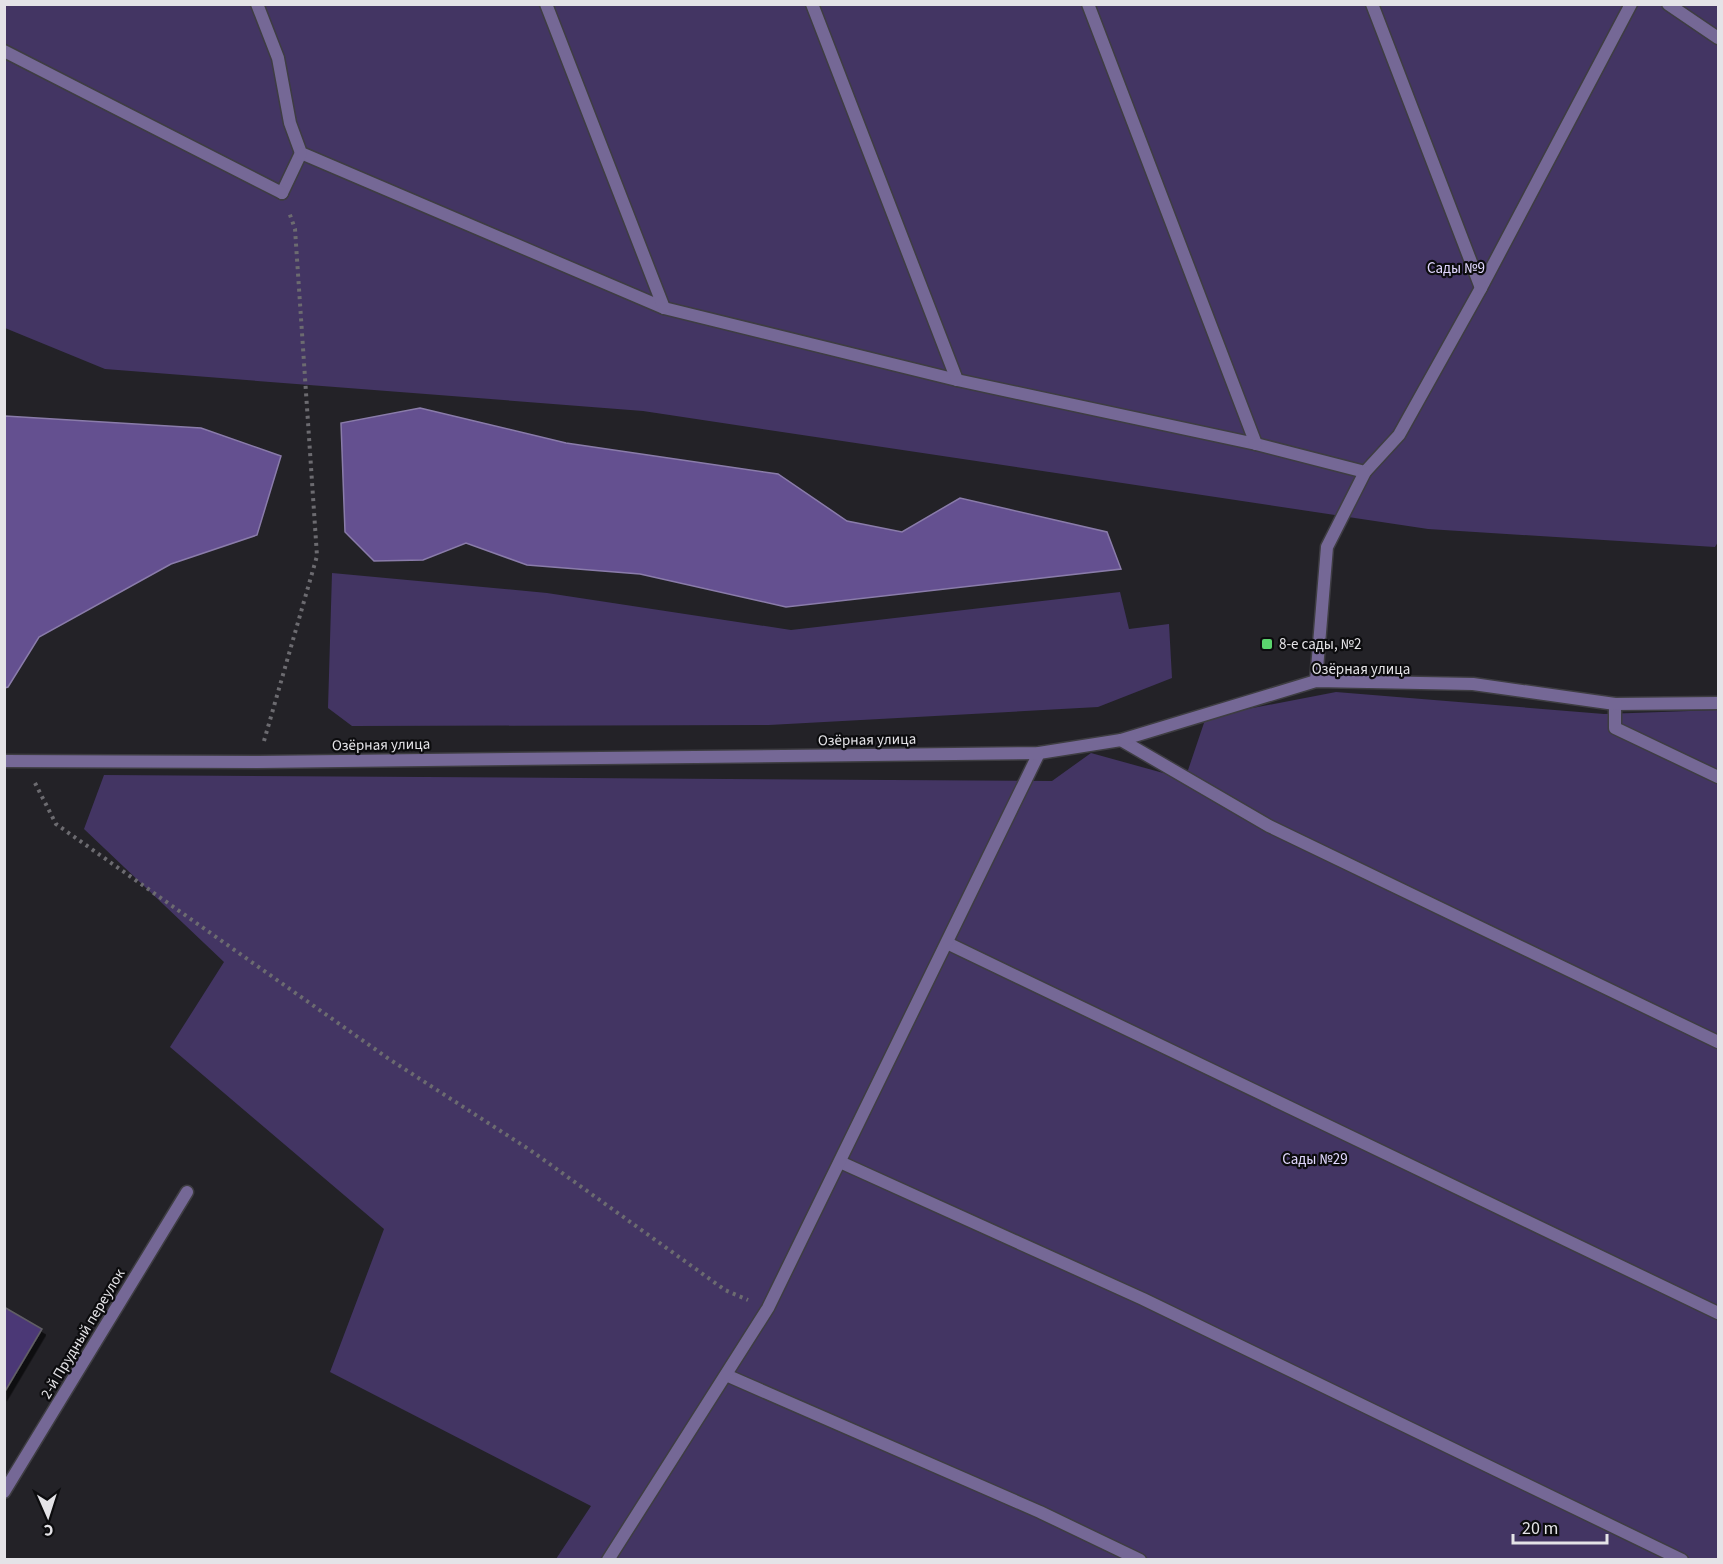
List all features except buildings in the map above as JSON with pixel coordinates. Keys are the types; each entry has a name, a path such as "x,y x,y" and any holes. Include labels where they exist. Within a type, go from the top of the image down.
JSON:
{"street":[{"path":"257,4 278,58 290,123 302,153 664,308 957,380 1256,444 1365,472"},
{"path":"546,4 664,308"},
{"path":"812,4 957,380"},
{"path":"1088,4 1256,444"},
{"path":"1372,4 1481,288"},
{"path":"1316,681 1327,547 1365,472 1399,435 1481,288 1631,4"},
{"path":"1668,4 1719,38"},
{"path":"4,51 282,193 302,153"},
{"name":"Озёрная улица","path":"4,761 258,762 1039,753 1121,740 1316,681 1473,684 1615,704 1719,703"},
{"path":"1615,704 1615,728 1719,777"},
{"path":"1121,740 1269,826 1719,1042"},
{"path":"610,1559 768,1308 1039,753"},
{"path":"946,943 1719,1313"},
{"path":"840,1162 1143,1299 1682,1560"},
{"name":"2-й Прудный переулок","path":"4,1492 187,1192"},
{"path":"726,1375 1040,1512 1140,1560"}],"path":[{"path":"258,762 317,556 295,229 282,193"},
{"path":"24,762 56,824 389,1059 539,1156 724,1290 768,1308"}],"green space":[{"name":"Сады №9","path":"4,5 1718,5 1718,542 1715,547 1428,529 643,411 105,369 5,328"},
{"path":"332,573 547,593 791,630 1120,592 1129,629 1169,624 1172,678 1098,707 769,725 352,726 328,708"},
{"name":"Сады №29","path":"1336,692 1604,714 1718,710 1718,1559 556,1559 591,1506 330,1372 384,1229 170,1047 224,962 84,829 104,775 1052,781 1091,753 1185,779 1206,717"}],"shaded area":[{"path":"420,408 566,443 778,474 847,521 902,532 960,498 1107,532 1121,569 786,607 640,574 527,565 466,543 423,560 374,561 345,532 341,423"},
{"path":"5,416 201,428 281,456 257,535 171,564 39,637 8,687 5,688"}],"place":[{"name":"8-е сады, №2","path":"1267,644"}]}
